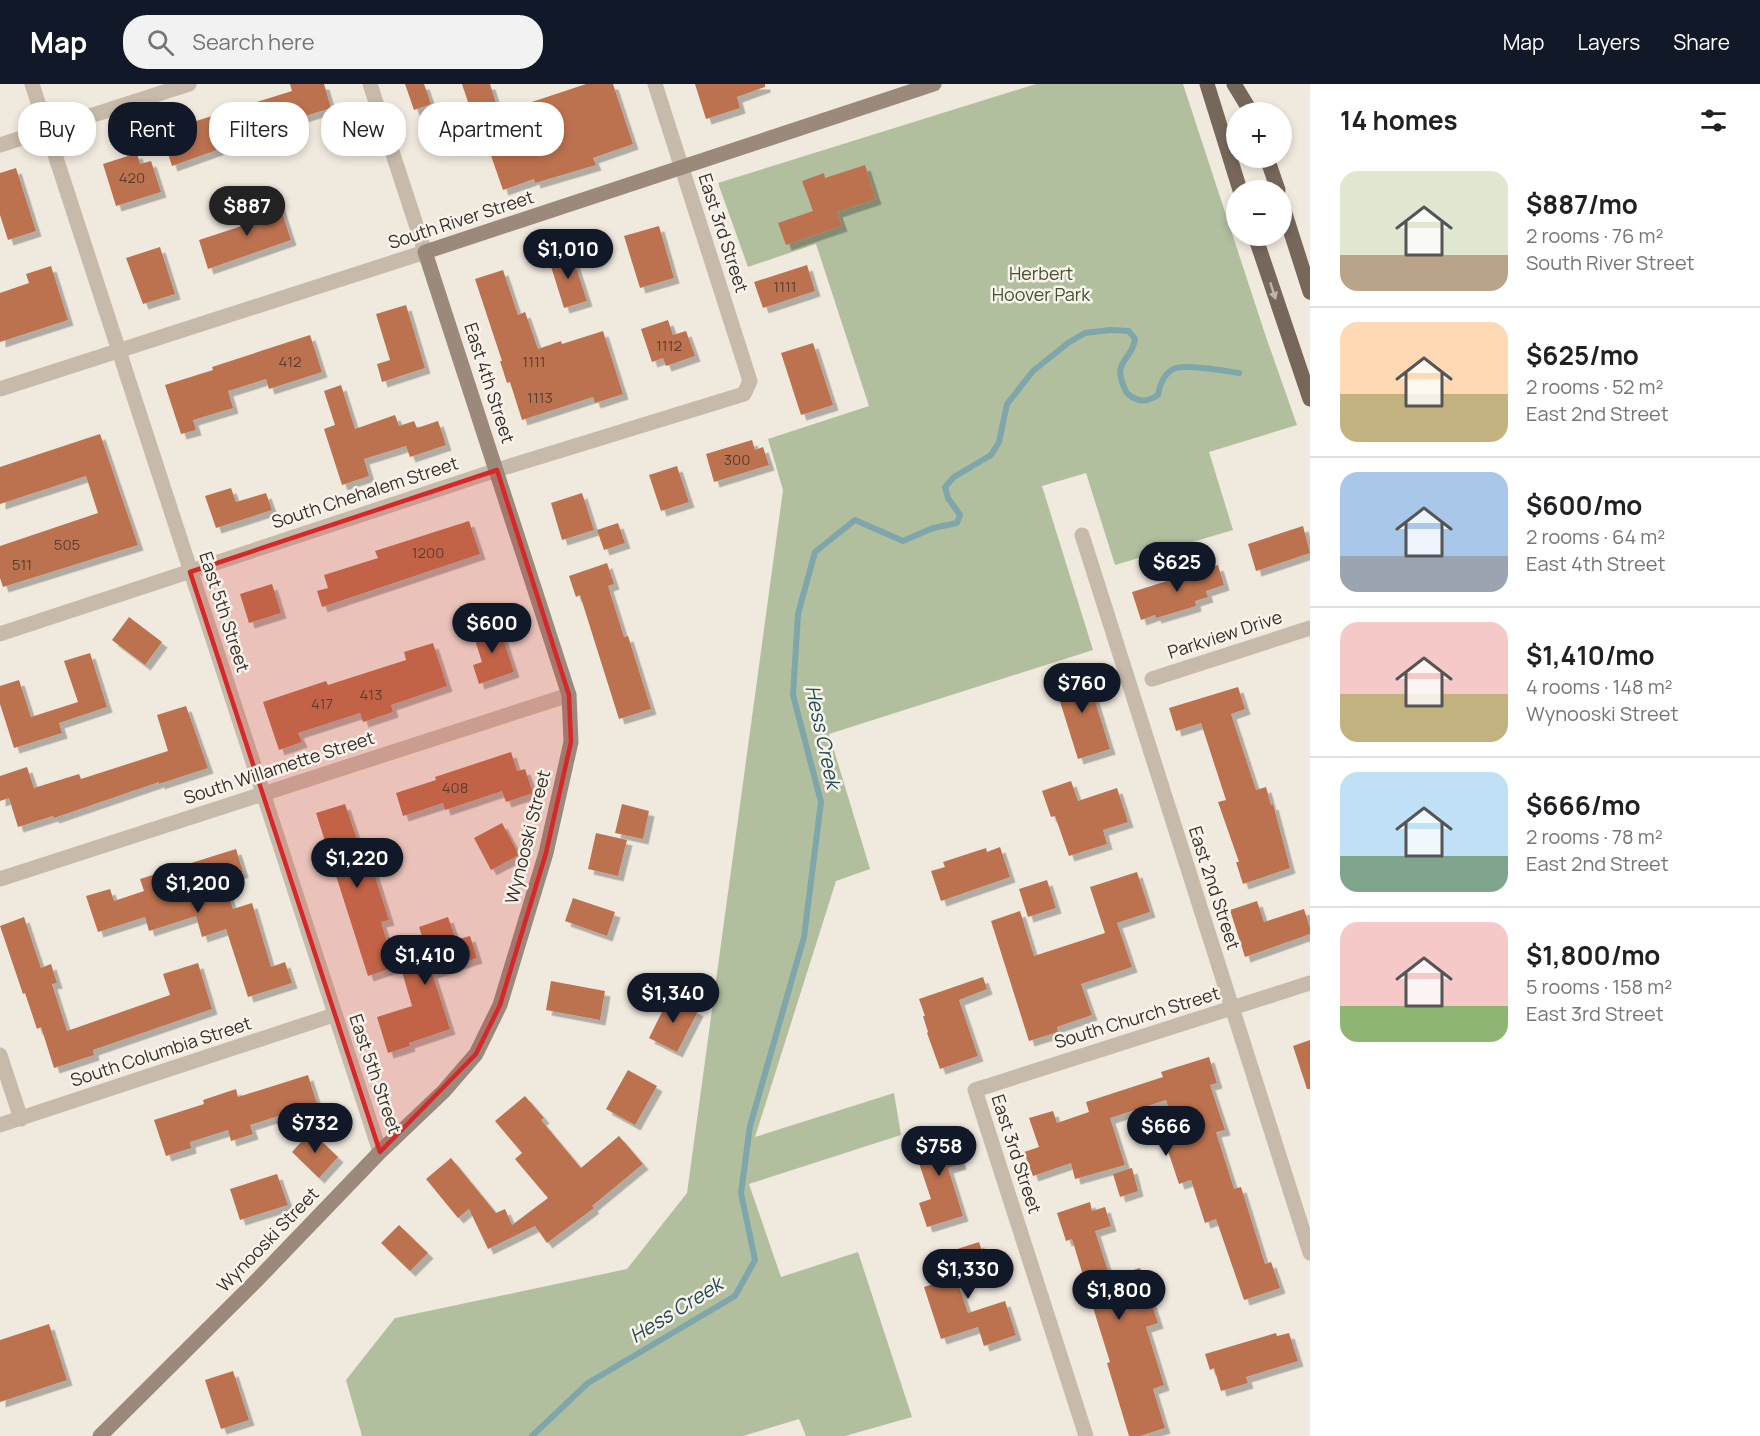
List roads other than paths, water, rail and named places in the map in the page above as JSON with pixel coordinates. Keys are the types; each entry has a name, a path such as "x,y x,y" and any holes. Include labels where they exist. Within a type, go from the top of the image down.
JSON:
{"main road":[{"name":"South River Street","path":"425,252 934,84"},
{"path":"1207,84 1237,180"},
{"path":"1234,84 1246,102"},
{"path":"1246,84 1250,102"},
{"path":"1292,236 1310,292"},
{"path":"1258,246 1310,399"},
{"name":"East 4th Street","path":"425,252 569,696"},
{"name":"Wynooski Street","path":"100,1436 255,1282 380,1152 444,1091 476,1054 500,1005 546,853 571,742 569,696"}],"street":[{"name":"East 5th Street","path":"32,84 37,102"},
{"path":"96,114 189,84"},
{"name":"East 4th Street","path":"370,84 425,252"},
{"name":"East 3rd Street","path":"655,84 750,381 744,394"},
{"path":"0,145 18,139"},
{"name":"East 5th Street","path":"54,156 380,1152"},
{"name":"South River Street","path":"0,389 425,252"},
{"name":"South Chehalem Street","path":"0,634 497,470 744,394"},
{"name":"East 2nd Street","path":"1082,535 1310,1253"},
{"name":"Parkview Drive","path":"1152,679 1310,628"},
{"name":"South Willamette Street","path":"0,879 569,696"},
{"name":"South Church Street","path":"975,1090 1310,983"},
{"name":"South Columbia Street","path":"0,1125 334,1015"},
{"path":"0,1055 21,1119"},
{"name":"East 3rd Street","path":"975,1090 1086,1436"}],"waterway":[{"name":"Hess Creek","path":"532,1436 588,1383 735,1296 755,1260 741,1193 750,1126 804,937 821,802 793,695 798,614 815,552 855,520 903,541 933,528 957,523 960,515 948,498 945,487 954,477 991,455 999,442 1007,404 1033,371 1068,343 1085,333 1110,330 1129,331 1135,339 1121,366 1121,378 1127,393 1142,401 1158,395 1166,375 1176,368 1198,367 1239,373"}],"park label":[{"name":"Herbert Hoover Park","path":"1041,284"}]}
